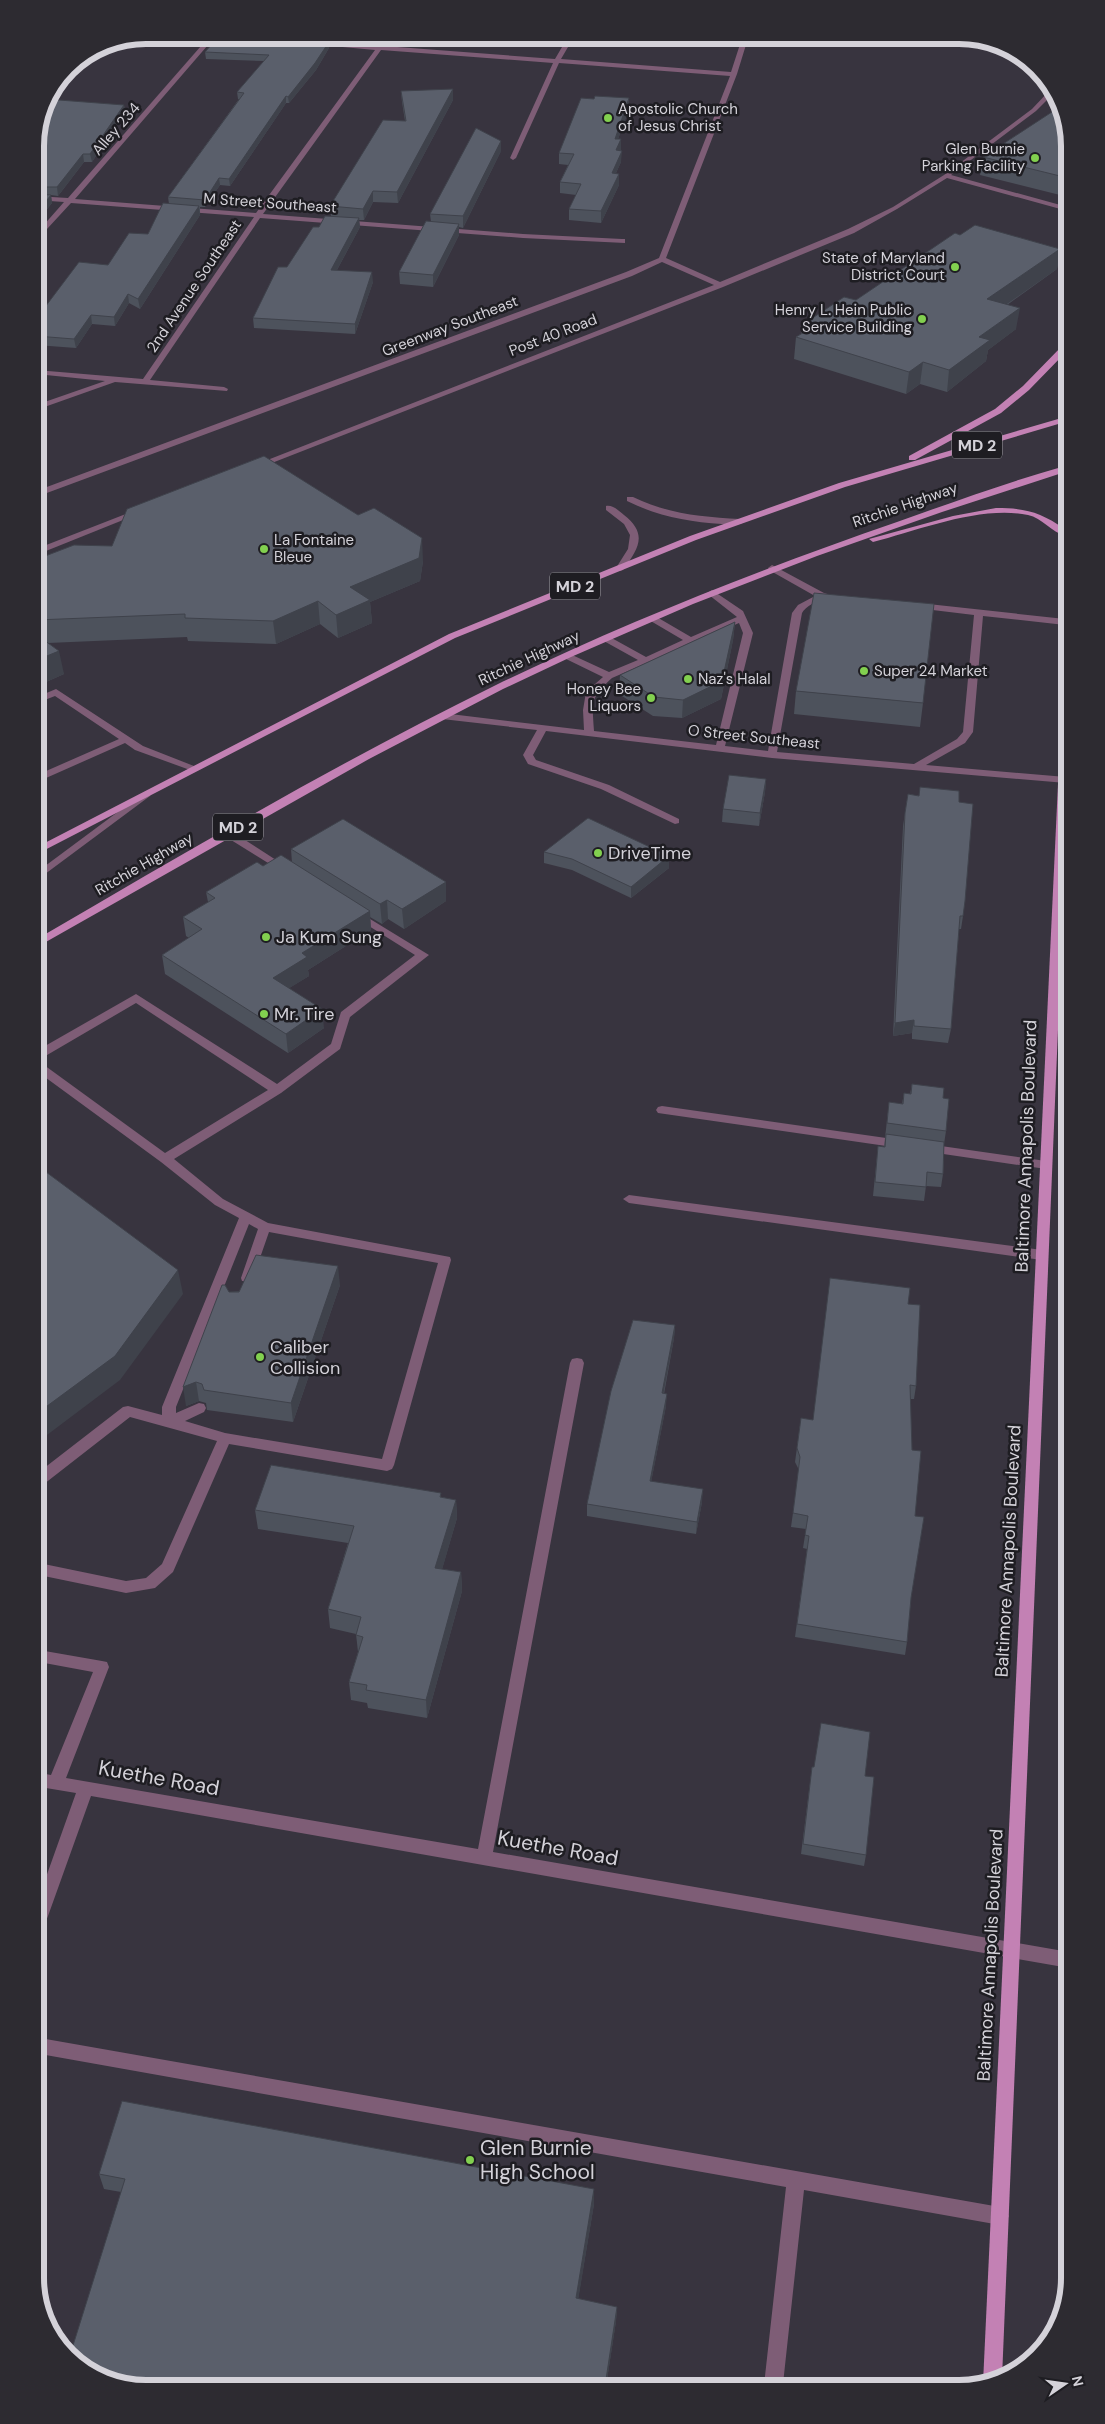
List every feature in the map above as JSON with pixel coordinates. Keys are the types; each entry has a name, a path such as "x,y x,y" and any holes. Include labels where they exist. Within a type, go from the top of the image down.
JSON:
{"main road":[{"path":"889,471 998,411 1026,388 1061,352"},
{"name":"Ritchie Highway","path":"44,847 154,788 452,636 740,522 889,471 1061,420"},
{"name":"Ritchie Highway","path":"44,940 227,833 442,716 605,638 772,568 974,497 1061,470"},
{"path":"805,556 994,510 1015,510 1034,514 1061,531"},
{"name":"Baltimore Annapolis Boulevard","path":"992,2375 1061,844"}],"street":[{"name":"Alley 234","path":"44,231 207,44"},
{"path":"322,44 734,74"},
{"name":"2nd Avenue Southeast","path":"145,382 258,216 383,44"},
{"path":"513,158 557,61 567,44"},
{"path":"720,285 662,259 734,74 743,44"},
{"name":"Post 40 Road","path":"247,469 720,285 851,231 895,208 946,176 1034,110 1048,95"},
{"path":"946,176 1061,207"},
{"name":"M Street Southeast","path":"44,199 523,236 622,241"},
{"name":"Greenway Southeast","path":"44,491 630,274 662,259"},
{"path":"44,373 224,389"},
{"path":"44,405 115,379"},
{"path":"630,499 652,511 690,520 740,522"},
{"path":"609,508 629,521 636,538 632,551 620,568"},
{"path":"44,549 146,509"},
{"path":"772,568 822,596 842,598"},
{"path":"712,593 740,612 748,633 720,748"},
{"path":"772,755 797,613 801,606 822,596"},
{"path":"911,605 1061,621"},
{"path":"914,768 961,741 968,732 980,613"},
{"path":"652,618 690,640"},
{"path":"589,733 588,710 591,692 609,676 742,618"},
{"path":"605,638 645,660"},
{"path":"567,656 609,676"},
{"path":"44,697 56,692 139,748 194,768"},
{"name":"O Street Southeast","path":"442,716 772,755 1061,780"},
{"path":"544,728 528,755 532,762 605,787 675,821"},
{"path":"44,776 126,739"},
{"path":"44,872 154,788"},
{"path":"227,833 292,874"},
{"path":"165,1159 277,1090 336,1046 345,1015 423,955 350,910"},
{"path":"44,1060 136,998 277,1090"},
{"path":"44,1068 219,1202 265,1226 445,1260 387,1465 225,1438 128,1411 44,1476"},
{"path":"662,1110 1046,1165"},
{"path":"630,1199 1042,1255"},
{"path":"169,1422 169,1407 246,1216"},
{"path":"243,1288 265,1226"},
{"path":"484,1858 577,1363"},
{"path":"169,1422 199,1408"},
{"path":"44,1570 126,1587 150,1584 168,1568 225,1438"},
{"path":"44,1657 102,1667 56,1783"},
{"name":"Kuethe Road","path":"44,1781 1061,1959"},
{"path":"44,1905 86,1788"},
{"path":"44,2047 1000,2216"},
{"path":"773,2380 796,2180"}],"building":[{"path":"212,44 328,44 288,97 286,96 229,179 219,178 205,200 168,197 244,93 237,92 269,55 205,52"},
{"path":"453,89 397,192 373,191 363,209 330,206 383,120 406,121 401,91"},
{"path":"595,96 629,98 615,139 621,139 616,150 622,151 612,173 619,174 601,211 569,209 581,184 560,182 574,154 559,153 581,98 594,99"},
{"path":"54,100 124,105 90,154 83,154 57,187 44,187 44,139 47,119"},
{"path":"1055,110 1060,132 1061,176 983,157"},
{"path":"476,128 501,141 463,216 430,214"},
{"path":"44,195 51,195 44,204"},
{"path":"163,203 199,206 138,299 128,294 114,317 91,315 74,339 44,337 44,308 79,262 108,265 129,233 148,234"},
{"path":"325,216 359,218 331,270 372,272 355,324 253,318 278,267 287,267 313,227 319,227"},
{"path":"426,221 459,224 433,275 399,272"},
{"name":"Henry L. Hein Public Service Building","path":"975,225 1060,249 987,299 1020,308 979,337 990,340 949,370 923,362 909,372 796,337 811,328 802,325 844,297 856,300 955,233 960,235"},
{"name":"La Fontaine Bleue","path":"264,456 358,515 374,508 422,538 419,558 350,587 370,600 336,615 318,601 273,621 185,618 185,614 44,620 44,556 74,545 112,546 127,509"},
{"name":"Super 24 Market","path":"814,593 934,604 923,703 796,691"},
{"path":"735,622 722,681 683,700 654,697 620,675"},
{"path":"44,640 59,651 44,657"},
{"path":"729,775 766,779 760,813 723,809"},
{"path":"920,787 959,791 959,802 973,804 965,901 963,916 960,916 951,1029 914,1026 914,1020 895,1023 905,813 908,794 919,796"},
{"path":"588,818 669,856 631,887 572,859 544,852"},
{"path":"343,819 446,882 402,909 387,900 380,904 291,849"},
{"path":"281,855 370,911 302,953 307,957 273,978 322,1009 286,1034 162,955 202,929 183,917 215,898 206,892 257,862 263,866"},
{"path":"912,1084 944,1088 943,1098 949,1099 946,1131 887,1123 889,1102 903,1104 904,1093 911,1094"},
{"path":"886,1134 944,1142 943,1174 927,1172 926,1187 875,1182 878,1146 885,1147"},
{"path":"44,1170 178,1270 115,1356 44,1408"},
{"name":"Caliber Collision","path":"256,1255 338,1266 291,1403 204,1390 202,1384 196,1382 183,1387 222,1285 225,1285 229,1292 239,1292"},
{"path":"830,1278 910,1288 908,1304 920,1305 916,1386 910,1385 912,1450 921,1451 915,1516 924,1517 911,1598 907,1642 797,1624 809,1536 805,1535 808,1516 793,1513 800,1457 797,1448 801,1418 813,1420"},
{"path":"633,1320 675,1325 662,1393 667,1394 650,1481 703,1489 697,1522 587,1504 611,1391"},
{"path":"271,1465 441,1493 440,1497 456,1500 435,1568 461,1572 426,1700 366,1690 367,1685 349,1682 363,1637 356,1635 361,1617 328,1609 354,1526 255,1510"},
{"path":"821,1723 870,1732 865,1776 874,1777 866,1855 803,1844 812,1767 814,1767"},
{"path":"122,2101 594,2189 576,2298 617,2307 606,2380 139,2380 113,2375 100,2370 72,2348 125,2179 99,2174"}],"place":[{"name":"Apostolic Church of Jesus Christ","path":"608,118"},
{"name":"Glen Burnie Parking Facility","path":"1035,158"},
{"name":"State of Maryland District Court","path":"955,267"},
{"name":"Henry L. Hein Public Service Building","path":"922,319"},
{"name":"La Fontaine Bleue","path":"264,549"},
{"name":"Super 24 Market","path":"864,671"},
{"name":"Naz's Halal","path":"688,679"},
{"name":"Honey Bee Liquors","path":"651,698"},
{"name":"DriveTime","path":"598,853"},
{"name":"Ja Kum Sung","path":"266,937"},
{"name":"Mr. Tire","path":"264,1014"},
{"name":"Caliber Collision","path":"260,1357"},
{"name":"Glen Burnie High School","path":"470,2160"}]}
